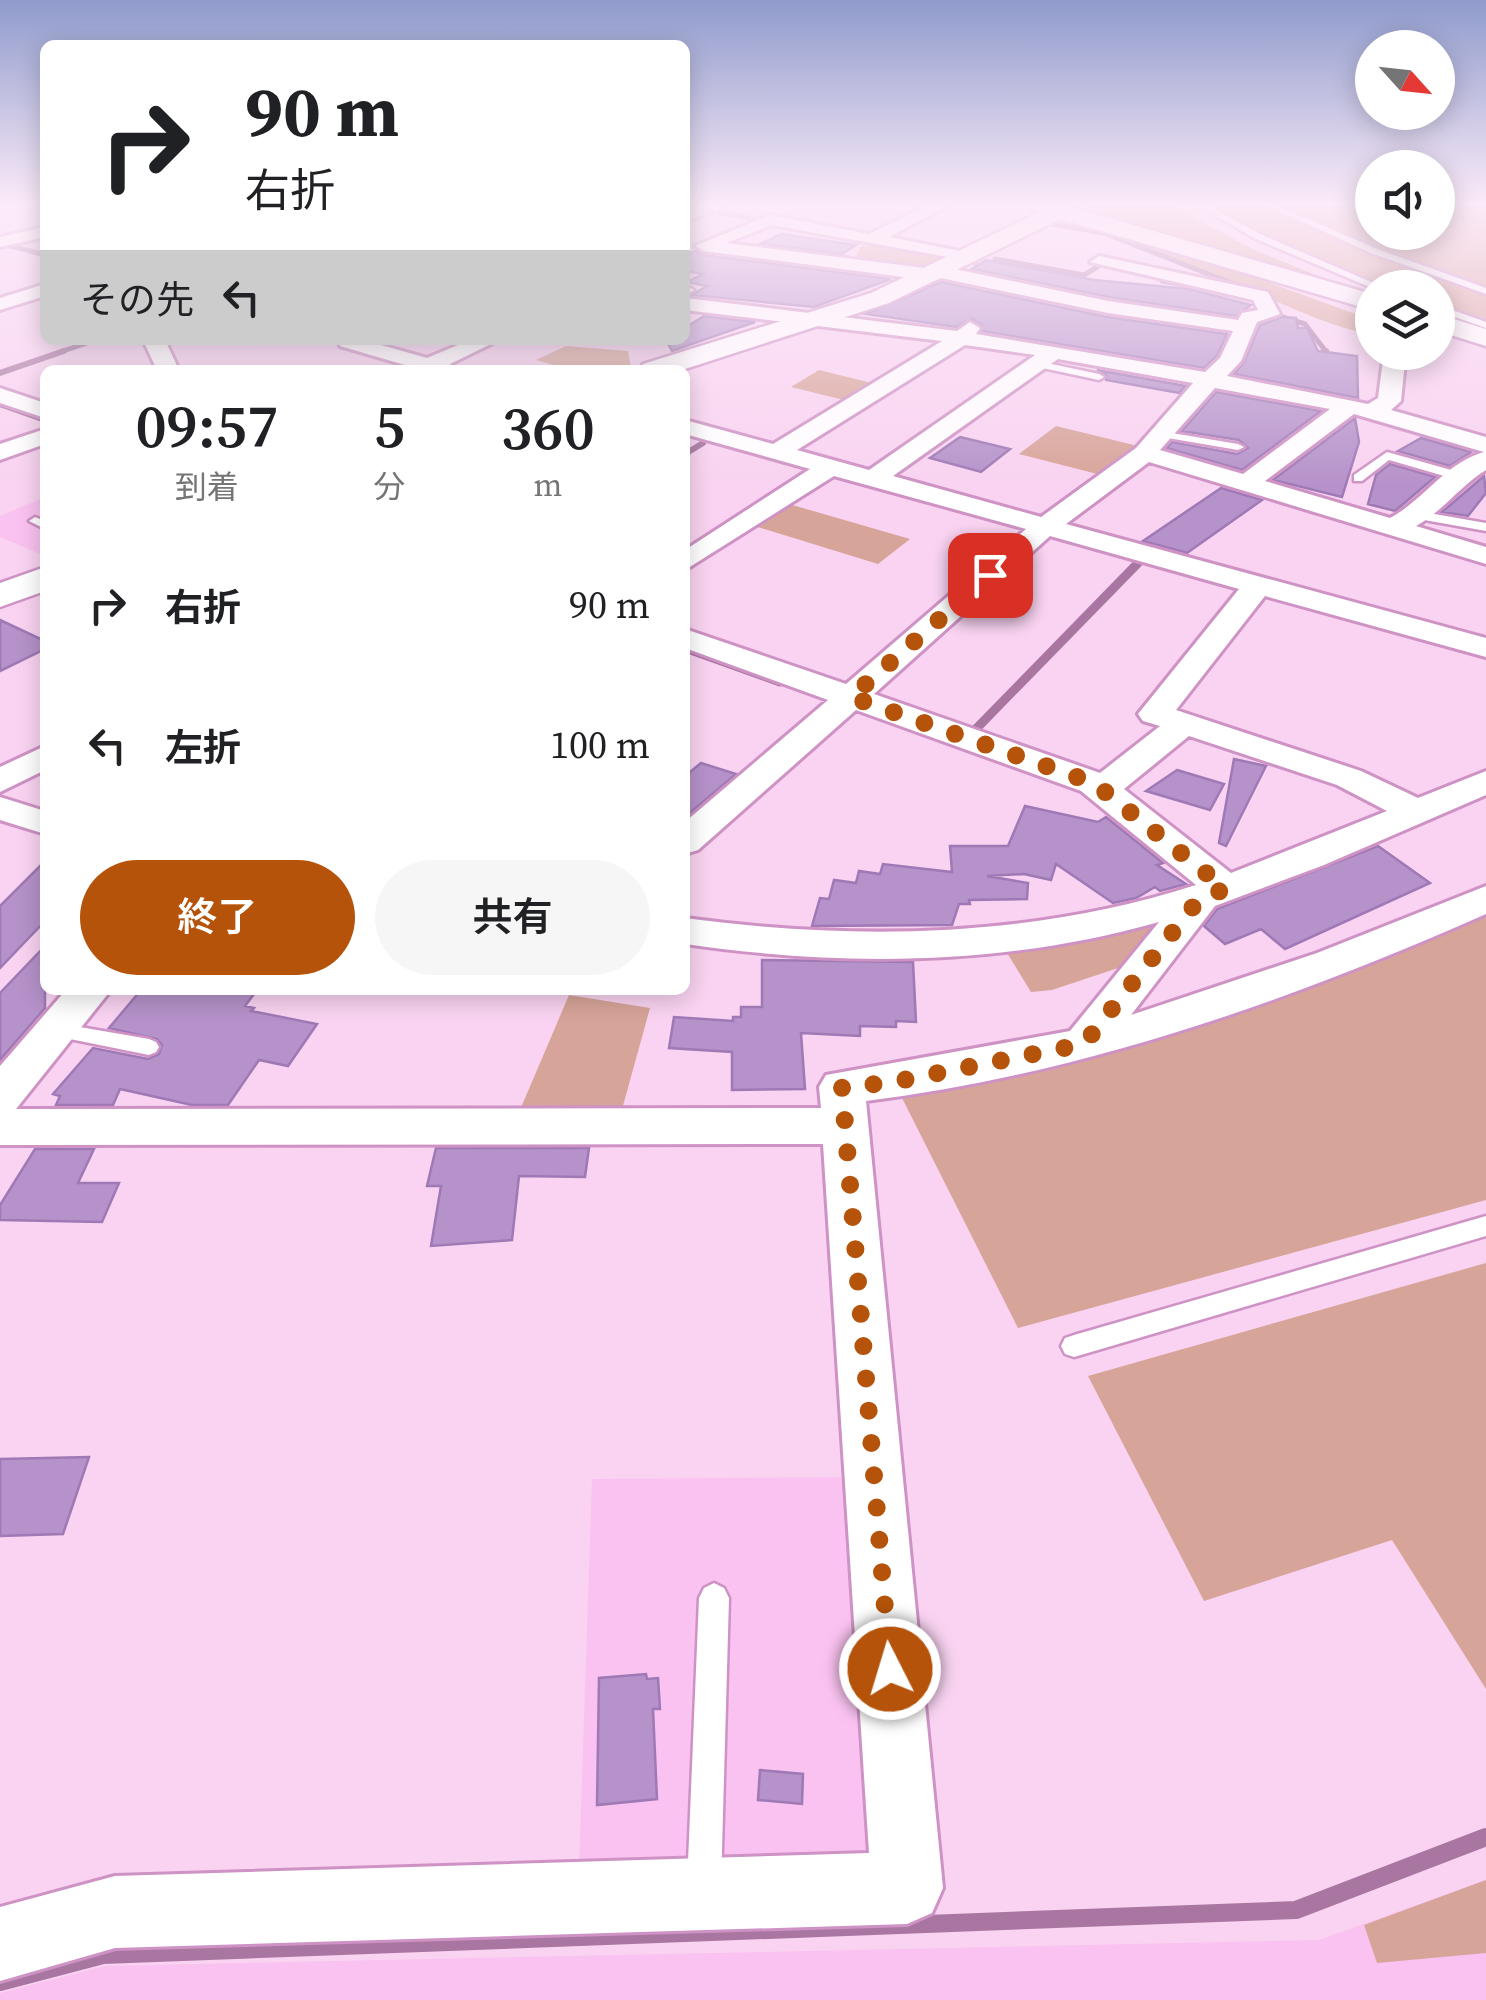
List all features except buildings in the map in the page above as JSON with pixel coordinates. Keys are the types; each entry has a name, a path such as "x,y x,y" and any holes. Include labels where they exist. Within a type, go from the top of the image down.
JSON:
{"street":[{"path":"693,299 710,308 962,338 1046,358 1210,380 1361,409 1484,446 1414,522"},
{"path":"710,308 727,299"},
{"path":"670,365 823,319 873,299"},
{"path":"777,452 962,338 995,299"},
{"path":"1079,299 1244,327"},
{"path":"690,838 1046,526 1152,443 1230,361 1249,317 1270,314 1263,299"},
{"path":"1455,328 1486,338"},
{"path":"366,345 440,364 478,345"},
{"path":"371,345 440,364"},
{"path":"359,365 387,353"},
{"path":"873,478 1046,358"},
{"path":"1249,484 1258,471 1361,409 1389,401 1393,370"},
{"path":"0,396 40,410"},
{"path":"698,430 1486,648"},
{"path":"0,453 40,438"},
{"path":"1152,443 1249,484 1414,522 1486,556"},
{"path":"690,559 830,466"},
{"path":"0,596 40,580"},
{"path":"1258,585 1155,714 1349,778 1416,810"},
{"path":"690,640 1103,788 1213,894"},
{"path":"1103,788 1184,724"},
{"path":"0,781 40,759"},
{"path":"690,932 826,946 924,947 993,941 1213,894 1486,782"},
{"path":"0,808 40,821"},
{"path":"1084,1044 1213,894"},
{"path":"0,1944 115,1912 907,1888 842,1087 888,1083 1084,1044 1384,944 1486,899"},
{"path":"0,1096 86,995"},
{"path":"0,1127 846,1126"}],"lane":[{"path":"1455,315 1486,325"},
{"path":"1046,358 1099,377"},
{"path":"1152,443 1238,447"},
{"path":"1358,478 1387,456 1458,476"},
{"path":"1414,522 1459,533 1486,528"},
{"path":"56,1030 149,1046"},
{"path":"1074,1346 1486,1226"},
{"path":"703,1895 714,1598"}],"shaded area":[{"path":"1272,299 1315,299 1355,314 1353,330"},
{"path":"1455,299 1486,299 1486,323 1455,312"},
{"path":"566,346 628,351 630,365 554,365 536,360"},
{"path":"819,370 880,385 852,402 791,387"},
{"path":"1056,426 1142,447 1105,476 1019,454"},
{"path":"40,499 40,554 0,537 0,516"},
{"path":"782,502 910,539 878,564 748,524"},
{"path":"1177,912 1130,964 1052,990 1031,992 1004,948"},
{"path":"1486,913 1486,1200 1018,1328 901,1096 1126,1047 1398,952"},
{"path":"569,995 650,1008 621,1113 517,1117"},
{"path":"1486,1263 1486,1689 1392,1540 1204,1601 1088,1376"},
{"path":"855,1477 873,1861 579,1870 592,1479"},
{"path":"1486,1880 1486,2000 0,2000 0,1993 105,1966 1319,1940"},
{"path":"1486,1880 1486,1953 1377,1963 1364,1925"}],"waterway":[{"path":"1276,315 1305,324 1326,352"},
{"path":"57,353 81,345"},
{"path":"0,373 64,351"},
{"path":"1326,352 1329,398"},
{"path":"0,404 40,418"},
{"path":"690,451 703,443"},
{"path":"974,731 1138,563"},
{"path":"690,650 780,682"},
{"path":"0,1982 103,1955 1296,1910 1486,1837"}],"route":[{"path":"890,1669 842,1087 888,1083 1084,1044 1200,898 1226,889 1094,783 851,697 990,575"}]}
